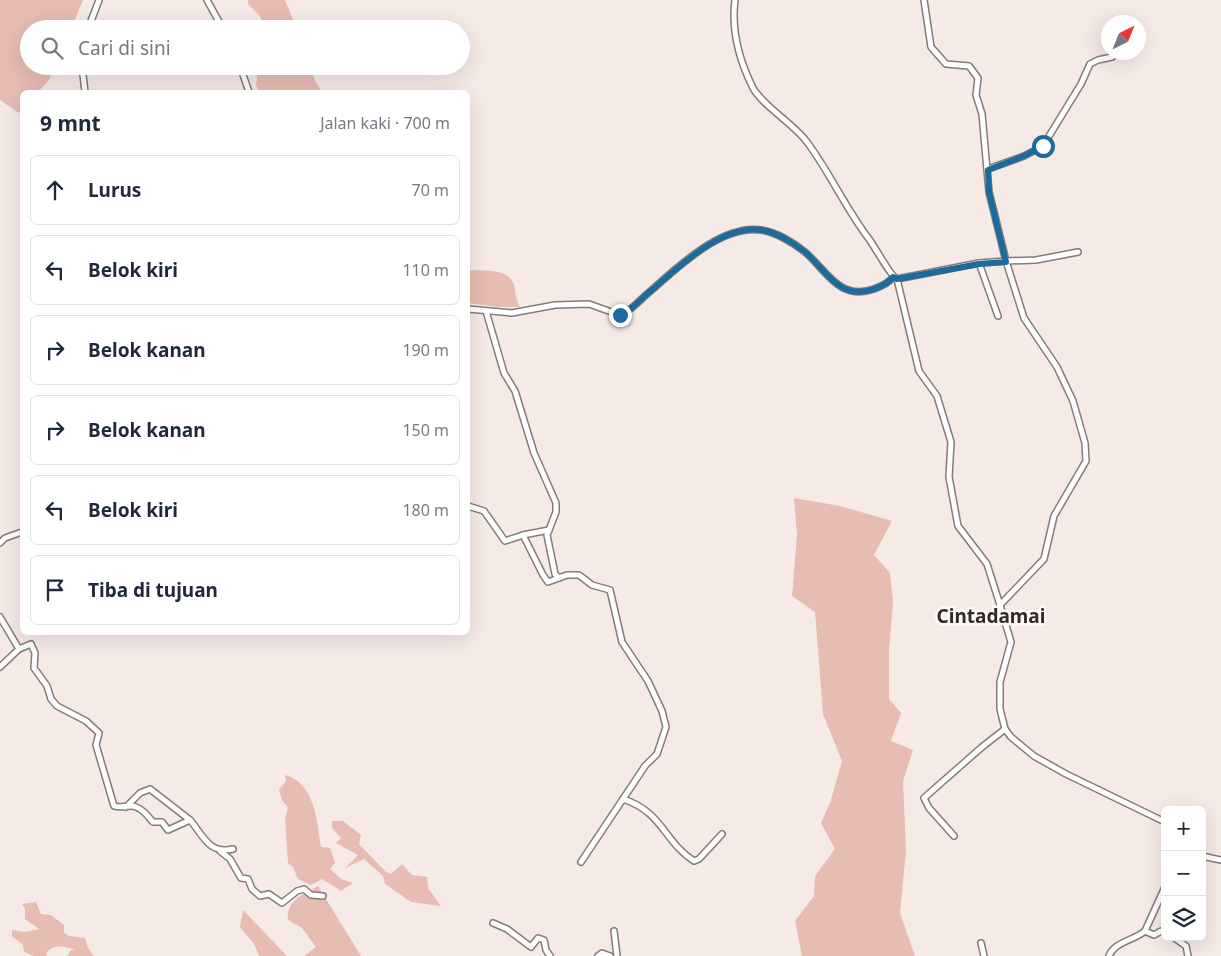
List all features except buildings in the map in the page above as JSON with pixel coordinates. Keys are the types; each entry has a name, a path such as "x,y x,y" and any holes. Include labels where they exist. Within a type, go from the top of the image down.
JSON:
{"street":[{"path":"92,20 100,0"},
{"path":"207,0 218,20"},
{"path":"735,0 732,22 735,40 754,88 807,142 895,278 918,371 937,396 951,442 949,477 958,526 987,564 1011,642 1000,682 1000,710 1005,729 1017,744 1034,756 1161,820"},
{"path":"924,0 931,47 946,64 966,64 977,75 976,98 982,113 989,192 1006,262 1024,318 1057,367 1074,402 1087,452 1086,461 1054,516 1044,558 1000,604"},
{"path":"988,170 1024,156 1043,146 1081,84 1088,68 1097,60 1101,59"},
{"path":"83,75 86,90"},
{"path":"243,75 248,90"},
{"path":"470,309 512,312 554,305 590,304 620,315 708,246 745,231 767,232 795,245 805,252 824,275 850,291 868,291 886,284 895,278 979,264 1036,260 1078,252"},
{"path":"979,264 998,316"},
{"path":"486,311 504,373 515,390 537,462 556,503 556,512 547,537 555,574 559,578 568,575 580,575 592,585 606,588 612,592 622,642 648,681 662,711 666,727 657,754 648,762 581,862"},
{"path":"470,507 484,511 505,541 549,530"},
{"path":"0,543 5,538 20,533"},
{"path":"523,535 546,580 551,582 568,575"},
{"path":"0,617 19,648"},
{"path":"0,667 19,648 31,644 35,653 34,668 46,686 51,699 57,706 86,721 99,733 96,745 112,801 116,807 133,806 138,808 148,815 153,822 162,822 168,830 190,820"},
{"path":"954,836 929,808 924,798 1005,729"},
{"path":"126,807 140,793 150,789 190,820 211,848 228,856 240,878 248,879 252,889 260,896 269,894 282,903 296,891 304,889 311,895 323,896"},
{"path":"623,799 648,811 662,826 675,845 694,861 699,859 722,834"},
{"path":"220,851 233,849"},
{"path":"1206,860 1221,860"},
{"path":"1109,956 1113,949 1145,931 1161,896"},
{"path":"493,923 507,929 531,947 538,938 544,940 546,950 550,956"},
{"path":"614,931 617,956"},
{"path":"1145,931 1154,935 1161,931"},
{"path":"1179,941 1186,946 1188,956"},
{"path":"981,943 984,956"},
{"path":"598,956 602,953 610,956"}],"shaded area":[{"path":"0,0 83,0 75,20 20,20 20,75 51,75 40,90 20,90 19,113 0,100"},
{"path":"248,0 285,0 293,20 262,20 248,4"},
{"path":"257,75 313,75 321,90 258,90 256,85"},
{"path":"470,271 494,271 505,274 513,282 520,307 497,307 470,303"},
{"path":"794,498 840,506 892,521 874,555 890,573 893,602 889,650 889,699 901,713 891,741 913,750 903,781 906,851 900,913 915,956 802,956 795,921 814,896 815,876 835,849 821,823 831,800 842,761 823,714 815,612 792,596 797,535"},
{"path":"285,775 295,779 309,794 316,815 321,847 330,848 335,863 330,869 341,879 353,883 341,891 322,879 311,885 298,879 293,867 288,863 285,818 288,808 282,800 279,790 286,781"},
{"path":"332,821 343,821 361,835 359,844 386,872 391,874 402,864 412,875 427,877 428,888 441,906 411,902 385,884 383,876 364,859 345,868 358,855 336,843 341,838 332,828"},
{"path":"318,886 361,956 304,956 316,947 302,928 288,920 288,913 293,903 301,895"},
{"path":"36,902 41,914 51,915 64,925 64,933 69,936 85,938 88,948 94,956 67,956 71,950 75,950 63,947 52,948 46,953 47,956 34,956 24,952 23,945 12,936 12,930 25,932 39,929 25,919 25,908 22,904"},
{"path":"243,910 287,956 259,956 254,944 240,927"}],"district":[{"name":"Cintadamai","path":"991,616"}],"route":[{"path":"620,315 624,314 690,258 728,236 745,231 760,230 774,234 795,245 805,252 824,275 850,291 868,291 886,284 893,277 897,279 979,264 1006,262 1000,246 989,192 988,170 1038,150 1043,146"}]}
